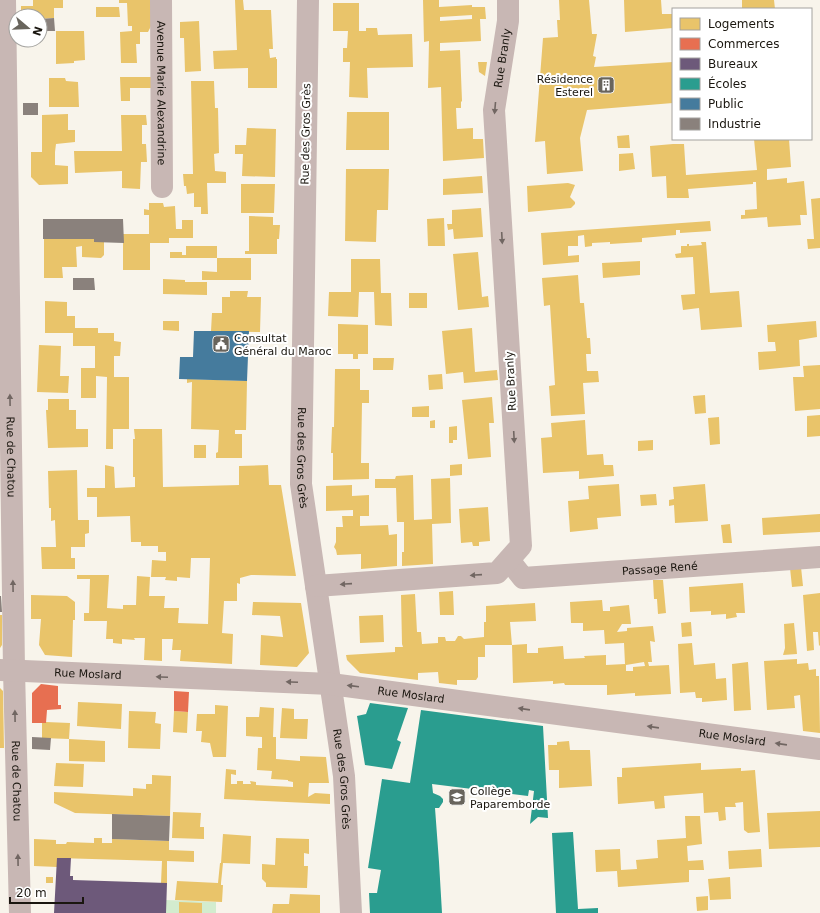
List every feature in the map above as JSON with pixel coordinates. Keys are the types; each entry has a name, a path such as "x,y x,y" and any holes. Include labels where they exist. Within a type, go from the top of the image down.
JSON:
{"street":[{"name":"Rue de Chatou","path":"5,0 7,670 20,913"},
{"name":"Avenue Marie Alexandrine","path":"161,0 162,187"},
{"name":"Rue des Gros Grès","path":"308,0 301,484 344,776 351,913"},
{"name":"Rue Branly","path":"316,586 497,574 521,546 494,110 508,21 508,0"},
{"name":"Passage René","path":"510,560 523,578 820,557"},
{"name":"Rue Moslard","path":"7,670 331,684 820,749"}],"green space":[{"path":"166,900 216,902 216,913 166,913"}],"building: Logements":[{"path":"33,0 63,0 63,8 54,8 54,18 48,18 48,8 21,8 21,6 33,6"},
{"path":"119,0 156,0 151,26 148,32 140,32 140,44 136,44 137,63 121,63 120,32 132,31 132,26 128,26 127,3 119,3"},
{"path":"235,0 243,0 244,10 271,10 273,49 269,49 270,58 276,57 277,59 277,88 248,88 248,68 214,69 213,51 237,50"},
{"path":"423,0 439,0 439,7 472,5 472,7 485,7 486,19 480,19 481,41 440,43 440,51 460,50 462,101 461,108 456,108 457,129 473,128 473,139 483,139 484,158 443,161 441,87 428,88 429,41 424,42","holes":["472,15 472,19 440,21 440,17"]},
{"name":"Résidence Esterel","path":"559,0 589,0 592,34 597,34 593,56 596,57 594,67 672,62 672,103 587,110 580,138 583,171 547,174 545,141 535,142 543,38 558,37 557,20 560,20"},
{"path":"624,0 661,0 662,14 672,14 672,28 625,32"},
{"path":"742,0 774,0 775,8 742,8"},
{"path":"333,3 359,3 359,31 366,31 366,28 377,28 378,35 412,34 413,67 367,68 368,98 349,97 350,62 343,62 343,48 347,48 348,31 333,31"},
{"path":"96,7 119,7 120,17 96,17"},
{"path":"199,21 201,71 185,72 184,38 180,38 180,22"},
{"path":"56,31 84,31 85,60 74,61 74,63 56,64"},
{"path":"478,62 487,62 485,76 479,72"},
{"path":"120,77 157,77 157,88 130,88 130,101 121,101"},
{"path":"49,78 65,78 66,81 78,82 79,107 49,107"},
{"path":"191,81 214,81 215,108 218,108 219,153 214,154 215,171 226,172 226,183 207,183 208,214 201,214 201,207 194,207 194,193 187,194 186,186 184,186 183,174 193,174"},
{"path":"347,112 389,112 389,150 346,150"},
{"path":"68,114 68,130 75,130 75,142 56,144 55,165 68,166 68,184 39,185 31,177 31,152 42,152 42,115"},
{"path":"121,115 146,115 147,125 142,125 142,144 146,144 147,162 141,162 140,189 122,188 122,171 75,173 74,151 122,151"},
{"path":"247,128 276,129 275,177 242,176 243,154 235,154 235,145 246,145"},
{"path":"629,135 630,148 618,148 617,136"},
{"path":"754,140 789,140 791,167 767,169 767,180 787,178 787,183 804,181 807,215 800,215 801,225 768,227 767,217 741,219 741,215 745,215 745,210 757,209 756,182 753,182 753,184 688,189 689,198 667,198 666,176 652,177 650,146 684,144 686,175 757,170"},
{"path":"633,153 635,169 619,171 619,154"},
{"path":"346,169 389,169 388,210 377,210 376,242 345,241"},
{"path":"482,176 483,193 443,195 443,179"},
{"path":"568,183 575,185 570,197 575,204 571,208 528,212 527,186"},
{"path":"241,184 275,184 274,213 241,213"},
{"path":"820,198 820,248 808,249 807,239 814,239 811,199"},
{"path":"149,203 163,203 164,207 175,206 176,229 182,229 182,220 193,220 193,238 169,238 169,243 150,243 150,270 123,270 123,234 149,234 149,215 144,215 144,209 149,210"},
{"path":"481,208 483,237 454,239 453,229 448,230 447,224 452,224 452,210"},
{"path":"249,216 273,217 273,225 280,225 279,239 277,239 277,254 245,254 245,251 249,251"},
{"path":"444,218 445,246 428,246 427,219"},
{"path":"710,221 711,231 680,233 680,230 676,230 676,235 642,238 642,242 610,244 610,242 592,243 592,246 585,247 584,235 578,236 578,246 568,246 568,256 579,255 579,262 543,265 541,233"},
{"path":"44,239 94,239 94,242 104,242 104,255 101,258 82,257 82,246 76,247 77,267 62,267 63,278 44,278"},
{"path":"701,242 706,242 710,293 739,291 742,327 701,330 699,308 683,310 681,295 695,294 693,257 676,258 675,254 681,253 681,246 687,246 687,244 689,244 689,246 702,245"},
{"path":"186,246 217,246 217,258 170,258 170,252 182,252 182,255 186,255"},
{"path":"478,252 482,297 488,296 489,307 458,310 453,254"},
{"path":"217,258 251,258 251,280 202,280 202,271 217,272"},
{"path":"351,259 380,259 381,293 391,293 392,326 375,325 374,292 359,292 358,317 328,316 329,292 351,292"},
{"path":"640,261 640,275 603,278 602,263"},
{"path":"578,275 580,303 584,303 587,338 590,338 591,354 586,354 587,371 598,371 599,382 583,383 585,414 551,416 549,386 555,385 550,305 544,306 542,278"},
{"path":"163,279 185,280 185,282 207,282 207,295 163,294"},
{"path":"230,291 248,291 247,297 261,297 260,332 211,331 212,313 222,313 222,297 230,297"},
{"path":"409,293 427,293 427,308 409,308"},
{"path":"45,301 67,302 67,316 75,316 75,328 98,328 98,333 114,333 114,341 121,342 120,356 114,356 114,377 129,377 129,429 113,429 113,449 106,449 107,377 96,376 96,398 81,398 81,368 95,368 95,346 73,346 73,333 45,333"},
{"path":"163,321 179,321 179,331 163,330"},
{"path":"816,321 817,337 799,340 800,366 759,370 758,352 776,351 775,342 768,342 767,325"},
{"path":"338,324 368,325 368,354 358,354 358,359 353,359 353,354 338,354"},
{"path":"472,328 475,372 497,370 498,380 464,383 463,372 446,374 442,331"},
{"path":"39,345 61,346 60,376 69,376 68,393 37,392"},
{"path":"373,358 394,358 393,370 373,370"},
{"path":"820,365 820,409 795,411 793,377 804,377 803,366"},
{"path":"335,369 360,369 360,390 369,390 369,403 362,403 361,463 369,463 369,479 333,480 333,453 331,453 332,427 334,427"},
{"path":"442,374 443,389 429,390 428,375"},
{"path":"187,379 247,381 246,430 235,430 235,434 242,434 242,458 216,458 216,453 218,452 219,430 191,429 192,382 187,383"},
{"path":"705,395 706,413 695,414 693,396"},
{"path":"492,397 494,423 489,423 491,457 468,459 462,400"},
{"path":"48,399 69,399 69,410 76,410 76,429 88,429 88,447 48,448 46,410 48,410"},
{"path":"429,406 429,417 412,417 412,407"},
{"path":"820,415 820,436 807,437 807,416"},
{"path":"719,417 720,444 710,445 708,418"},
{"path":"435,420 435,428 430,428 430,421"},
{"path":"585,420 587,455 603,454 604,465 613,465 614,476 579,479 579,471 543,473 541,438 552,437 551,423"},
{"path":"457,426 457,440 453,440 453,443 449,443 449,427"},
{"path":"134,429 162,429 163,487 239,485 239,466 268,465 269,485 281,485 296,576 251,575 240,578 240,584 237,583 237,601 224,601 222,633 233,634 232,664 180,661 181,650 172,650 173,639 162,639 162,661 144,660 145,638 134,638 135,640 122,639 122,644 113,643 113,639 106,639 107,621 84,621 84,613 89,613 90,579 77,579 77,575 109,575 107,608 123,609 123,605 136,605 137,576 150,577 149,596 165,596 164,608 179,608 178,623 208,624 210,558 191,558 190,578 177,577 177,581 165,580 166,577 151,577 152,560 166,561 166,552 158,552 158,546 141,546 141,542 131,542 130,516 97,517 97,497 87,497 87,488 105,488 105,465 114,467 115,488 135,487 135,477 133,477 133,439 135,439"},
{"path":"653,440 653,450 638,451 638,441"},
{"path":"194,445 206,445 206,458 194,458"},
{"path":"462,464 462,475 450,476 450,465"},
{"path":"77,470 78,520 89,520 89,533 85,534 85,547 71,547 71,558 75,558 75,569 42,569 41,547 56,547 55,520 51,521 51,508 49,508 48,471"},
{"path":"413,475 414,520 432,519 431,479 450,478 451,523 432,524 433,564 402,566 402,552 404,552 404,522 397,522 396,488 375,488 375,479 395,479 396,476"},
{"path":"619,484 621,516 597,518 598,529 570,532 568,501 589,499 588,486"},
{"path":"705,484 708,521 675,523 674,505 669,506 669,500 674,499 673,487"},
{"path":"352,485 352,496 369,495 369,516 360,516 360,526 388,525 389,535 397,534 397,566 361,569 361,554 337,555 334,547 336,542 336,527 343,527 342,516 353,516 353,510 326,511 326,486"},
{"path":"656,494 657,505 641,506 640,495"},
{"path":"488,507 490,541 479,542 479,546 473,546 472,542 461,543 459,509"},
{"path":"820,514 820,532 763,535 762,518"},
{"path":"730,524 732,543 723,543 721,525"},
{"path":"801,567 803,586 792,587 790,568"},
{"path":"653,580 663,580 666,613 658,614 657,599 654,599"},
{"path":"743,583 745,613 736,613 737,617 726,619 726,614 711,615 711,611 690,612 689,587"},
{"path":"453,591 454,615 440,615 439,592"},
{"path":"820,593 820,645 819,646 818,632 813,632 814,650 807,651 803,595"},
{"path":"415,594 417,632 421,632 422,644 438,643 438,637 445,637 446,641 455,641 458,636 461,636 464,639 484,637 486,606 535,603 536,621 510,622 512,645 485,645 485,657 478,657 478,677 476,680 457,680 457,685 439,683 438,672 418,673 418,680 360,673 347,660 346,655 395,652 395,647 403,647 401,595"},
{"path":"31,595 67,596 75,602 72,657 45,655 39,645 41,619 31,619"},
{"path":"602,600 603,611 610,611 610,607 629,605 631,624 622,624 617,632 627,631 627,628 653,626 655,642 650,641 652,662 648,662 649,666 669,665 671,694 635,696 635,693 607,695 607,685 565,685 564,683 553,684 553,681 513,683 512,645 527,644 527,653 538,653 538,648 563,646 564,659 606,655 606,665 625,664 624,643 605,644 604,630 583,631 583,623 571,623 570,602","holes":["644,662 645,666 633,667 633,671 626,671 626,665"]},
{"path":"253,602 301,603 309,653 297,667 260,665 261,635 283,637 280,616 252,615"},
{"path":"0,615 2,615 2,645 0,648"},
{"path":"383,615 384,642 360,643 359,616"},
{"path":"691,622 692,636 682,637 681,623"},
{"path":"794,623 797,654 783,655 785,648 784,624"},
{"path":"692,643 694,665 715,663 716,679 726,678 727,700 702,702 702,698 696,698 695,692 680,693 678,644"},
{"path":"797,659 797,664 808,663 809,670 816,669 816,676 819,676 820,733 803,731 800,695 794,696 795,708 767,710 764,661"},
{"path":"748,662 751,710 734,711 732,664"},
{"path":"0,688 3,691 4,748 0,748"},
{"path":"78,702 122,704 121,729 77,726"},
{"path":"215,705 228,706 226,757 213,757 210,743 201,742 202,731 196,731 197,714 215,714"},
{"path":"260,707 274,708 273,737 276,737 276,759 300,761 300,756 326,757 329,783 309,783 308,797 315,793 330,794 330,804 224,799 226,769 236,770 236,775 231,774 231,784 237,784 237,781 243,781 243,784 251,784 250,781 256,782 256,785 293,787 293,782 288,780 271,779 272,771 257,770 258,748 262,748 262,737 246,736 246,717 259,717"},
{"path":"282,708 294,709 294,719 308,719 307,739 280,738"},
{"path":"129,711 156,712 155,723 161,724 160,749 128,748"},
{"path":"174,711 188,712 187,733 173,732"},
{"path":"42,723 70,723 69,739 42,738"},
{"path":"69,739 105,741 105,762 69,761"},
{"path":"569,741 570,750 590,750 592,786 559,788 559,770 549,770 548,745 557,745 557,742"},
{"path":"56,763 84,764 83,787 54,786"},
{"path":"701,763 701,770 741,768 741,771 755,770 760,832 748,833 744,830 743,802 735,803 736,807 725,807 726,820 719,821 718,812 704,813 703,793 664,796 665,808 655,809 654,801 618,804 617,777 622,777 622,768"},
{"path":"152,775 171,776 170,816 75,813 54,803 54,792 133,796 133,788 146,789 146,784 152,784"},
{"path":"820,811 820,847 769,849 767,813"},
{"path":"173,812 201,813 200,827 204,827 204,839 172,838"},
{"path":"685,816 700,816 702,844 687,846 688,861 703,860 704,870 689,870 689,882 618,887 617,871 596,872 595,850 620,849 621,870 637,869 636,860 658,858 657,840 686,838"},
{"path":"223,834 251,836 250,864 223,863 221,883 221,885 223,885 222,902 175,900 177,881 218,883"},
{"path":"94,838 102,838 102,843 112,843 112,839 169,841 169,850 194,851 194,862 167,861 167,883 161,883 162,861 57,858 57,867 34,866 34,839 56,840 56,844 66,844 67,842 94,843"},
{"path":"276,838 309,839 309,854 304,853 304,866 308,866 307,888 266,887 266,883 262,879 262,864 275,865"},
{"path":"761,849 762,867 729,869 728,851"},
{"path":"46,877 53,877 53,883 46,883"},
{"path":"730,877 731,899 710,900 708,879"},
{"path":"290,894 320,895 320,913 272,913 273,904 289,904"},
{"path":"708,896 708,910 697,911 696,897"},
{"path":"179,902 202,903 202,913 179,913"}],"building: Commerces":[{"path":"41,684 58,686 58,705 61,705 61,709 47,710 46,723 32,723 32,693"},
{"path":"174,691 189,692 188,712 174,711"}],"building: Bureaux":[{"path":"57,858 71,858 70,876 73,876 73,880 167,883 166,913 54,913"}],"building: Écoles":[{"path":"370,703 408,708 397,740 401,742 392,769 365,765 357,716 366,714"},
{"path":"421,710 543,726 548,818 538,817 530,824 534,791 529,790 528,796 432,784 433,793 443,799 443,802 439,808 435,808 442,913 370,913 369,893 377,893 381,870 368,868 382,779 410,783"},
{"path":"573,832 578,909 598,908 598,913 556,913 552,833"}],"building: Public":[{"name":"Consultat Général du Maroc","path":"194,331 249,331 247,381 179,379 180,357 193,357"}],"building: Industrie":[{"path":"48,18 54,18 55,31 48,31"},
{"path":"23,103 38,103 38,115 23,115"},
{"path":"43,219 123,219 124,243 94,242 94,239 43,239"},
{"path":"73,278 94,278 95,290 73,290"},
{"path":"1,596 2,612 0,612"},
{"path":"32,737 51,738 50,750 32,749"},
{"path":"112,814 170,816 169,841 112,839"}],"place":[{"name":"Résidence Esterel","path":"606,85"},
{"name":"Consultat Général du Maroc","path":"221,344"},
{"name":"Collège Paparemborde","path":"457,797"}]}
